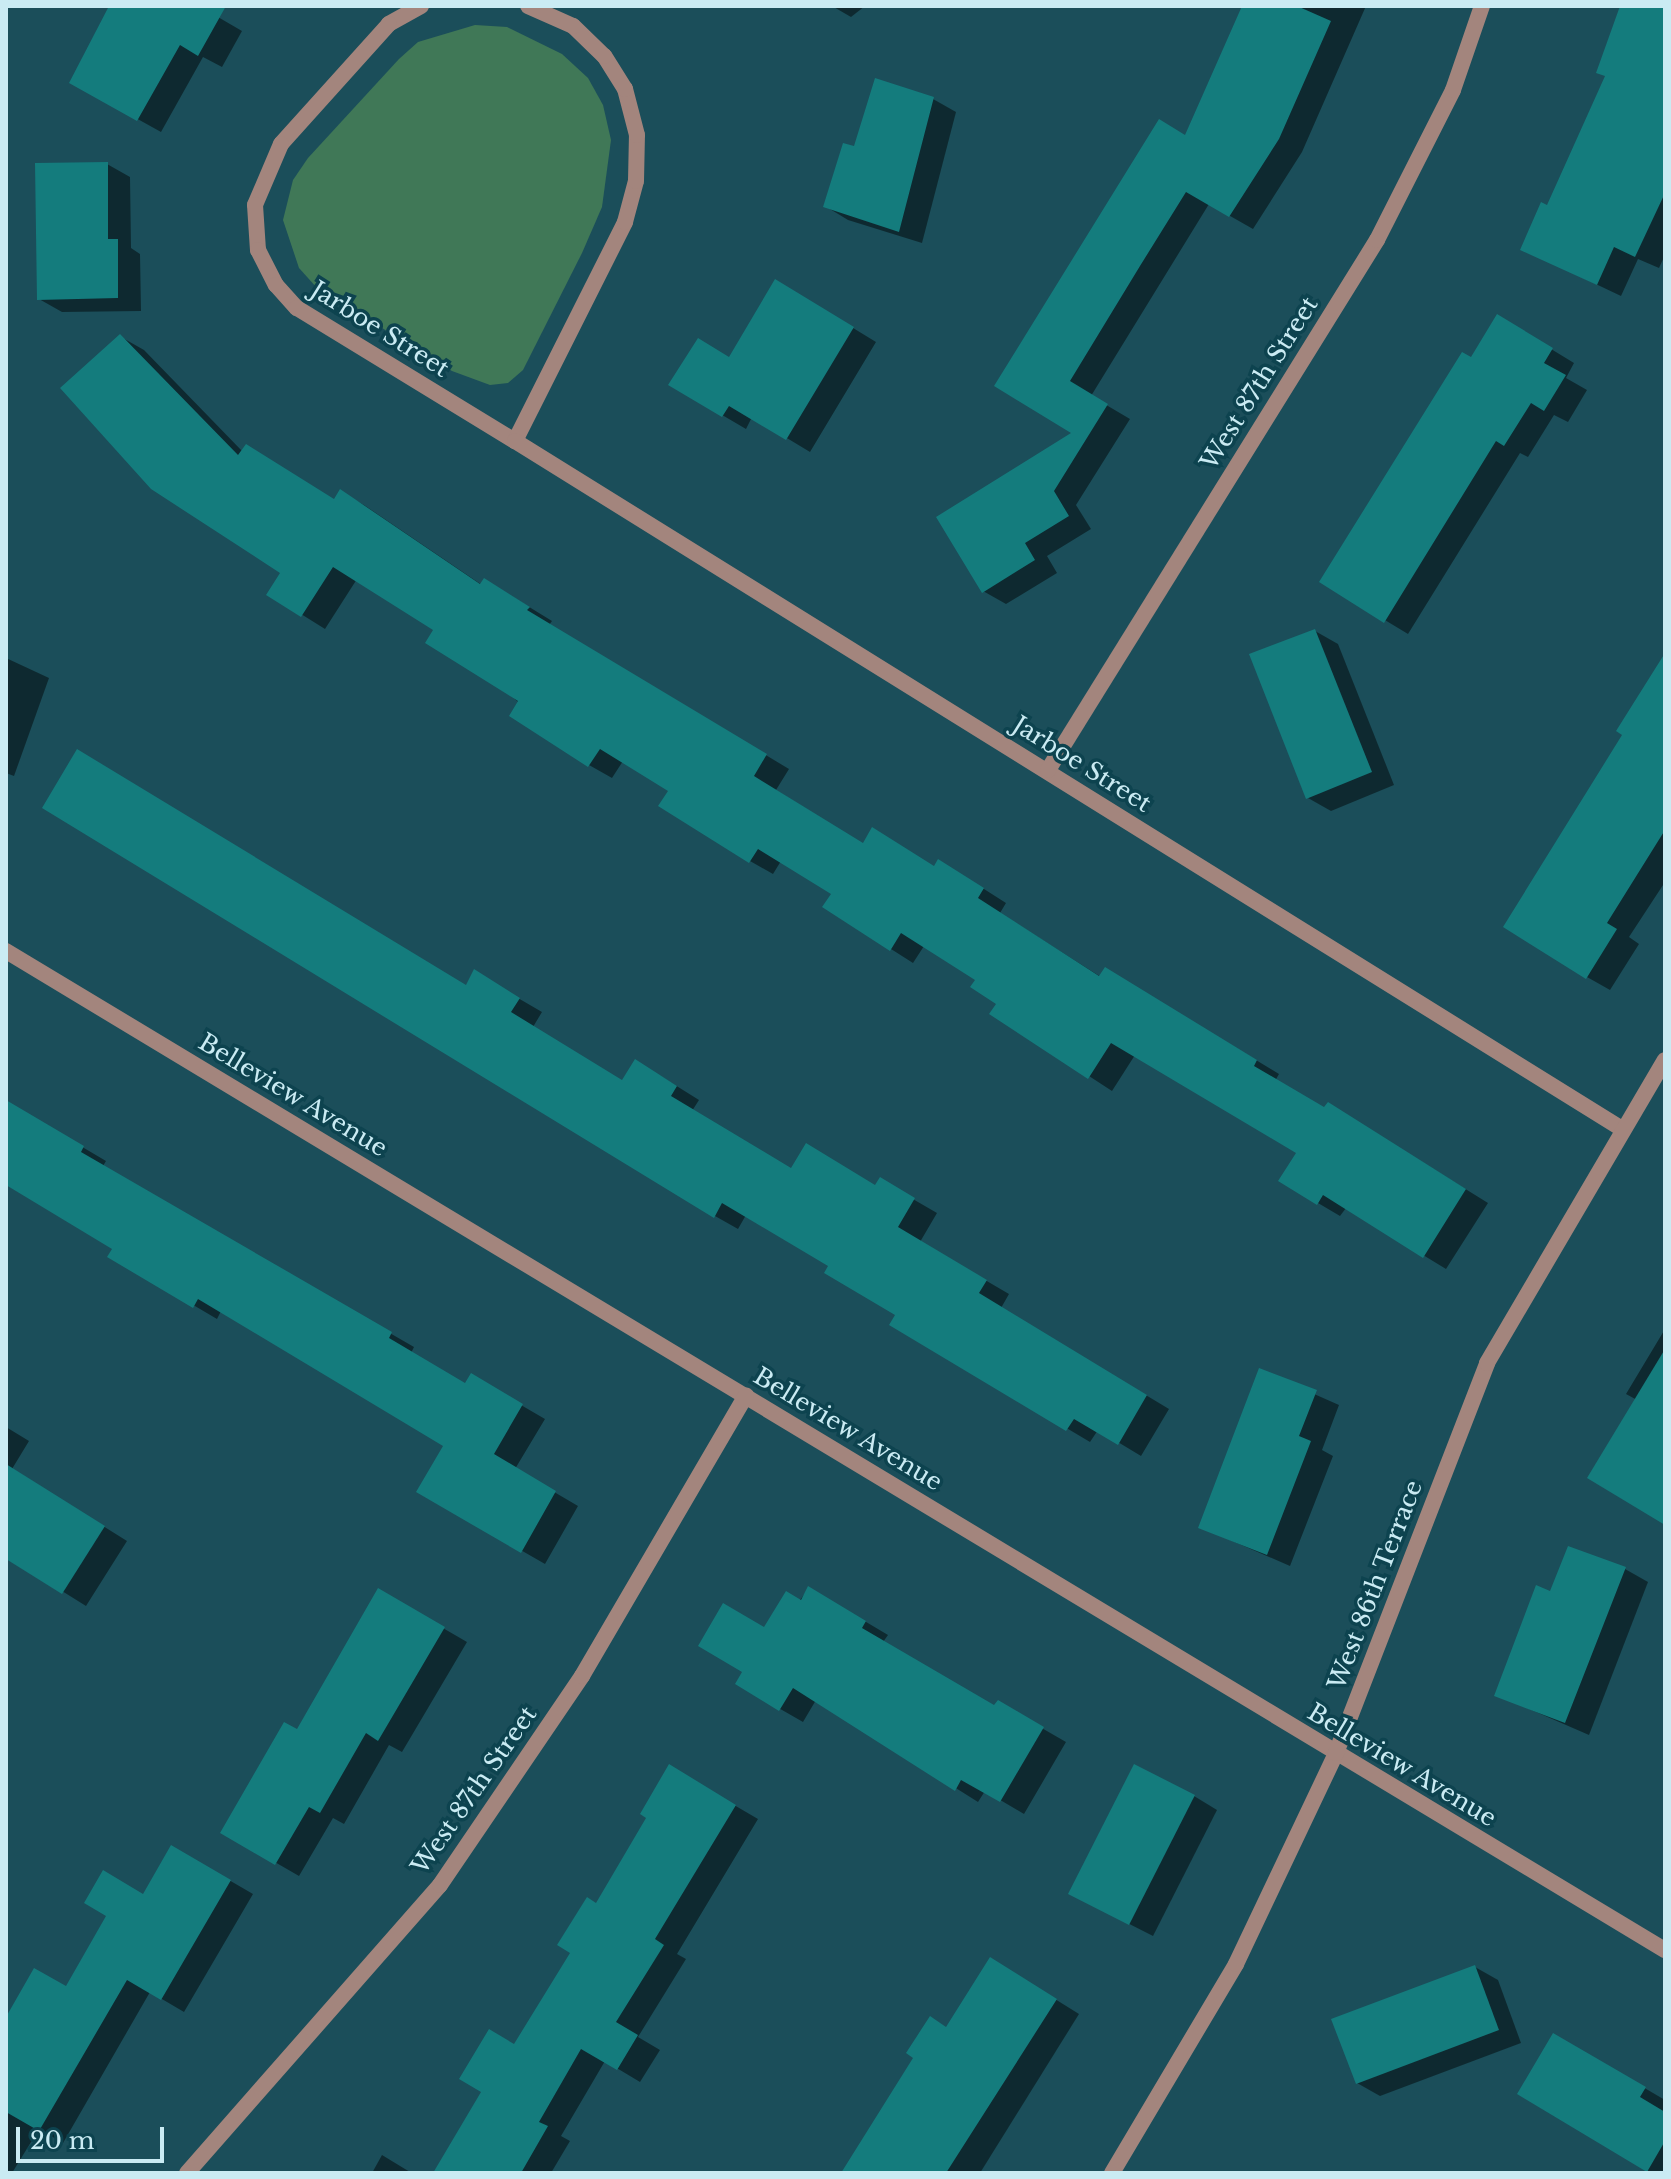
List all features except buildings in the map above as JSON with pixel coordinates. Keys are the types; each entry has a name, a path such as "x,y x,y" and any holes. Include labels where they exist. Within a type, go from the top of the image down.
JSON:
{"street":[{"name":"Jarboe Street","path":"421,6 389,24 281,144 255,205 258,250 276,285 297,308 1048,770 1622,1129"},
{"path":"515,441 625,222 636,181 637,135 625,89 604,56 573,26 528,6"},
{"name":"West 87th Street","path":"1048,770 1377,240 1453,90 1482,6"},
{"name":"Belleview Avenue","path":"6,951 1665,1950"},
{"name":"West 86th Terrace","path":"1112,2173 1236,1964 1336,1753 1487,1363 1665,1060"},
{"name":"West 87th Street","path":"187,2173 440,1885 582,1676 746,1395"}],"green space":[{"path":"475,25 507,27 562,54 588,78 603,105 611,140 602,207 582,253 523,370 508,383 490,385 452,371 317,288 299,268 283,220 293,180 308,158 399,59 418,42"}]}
